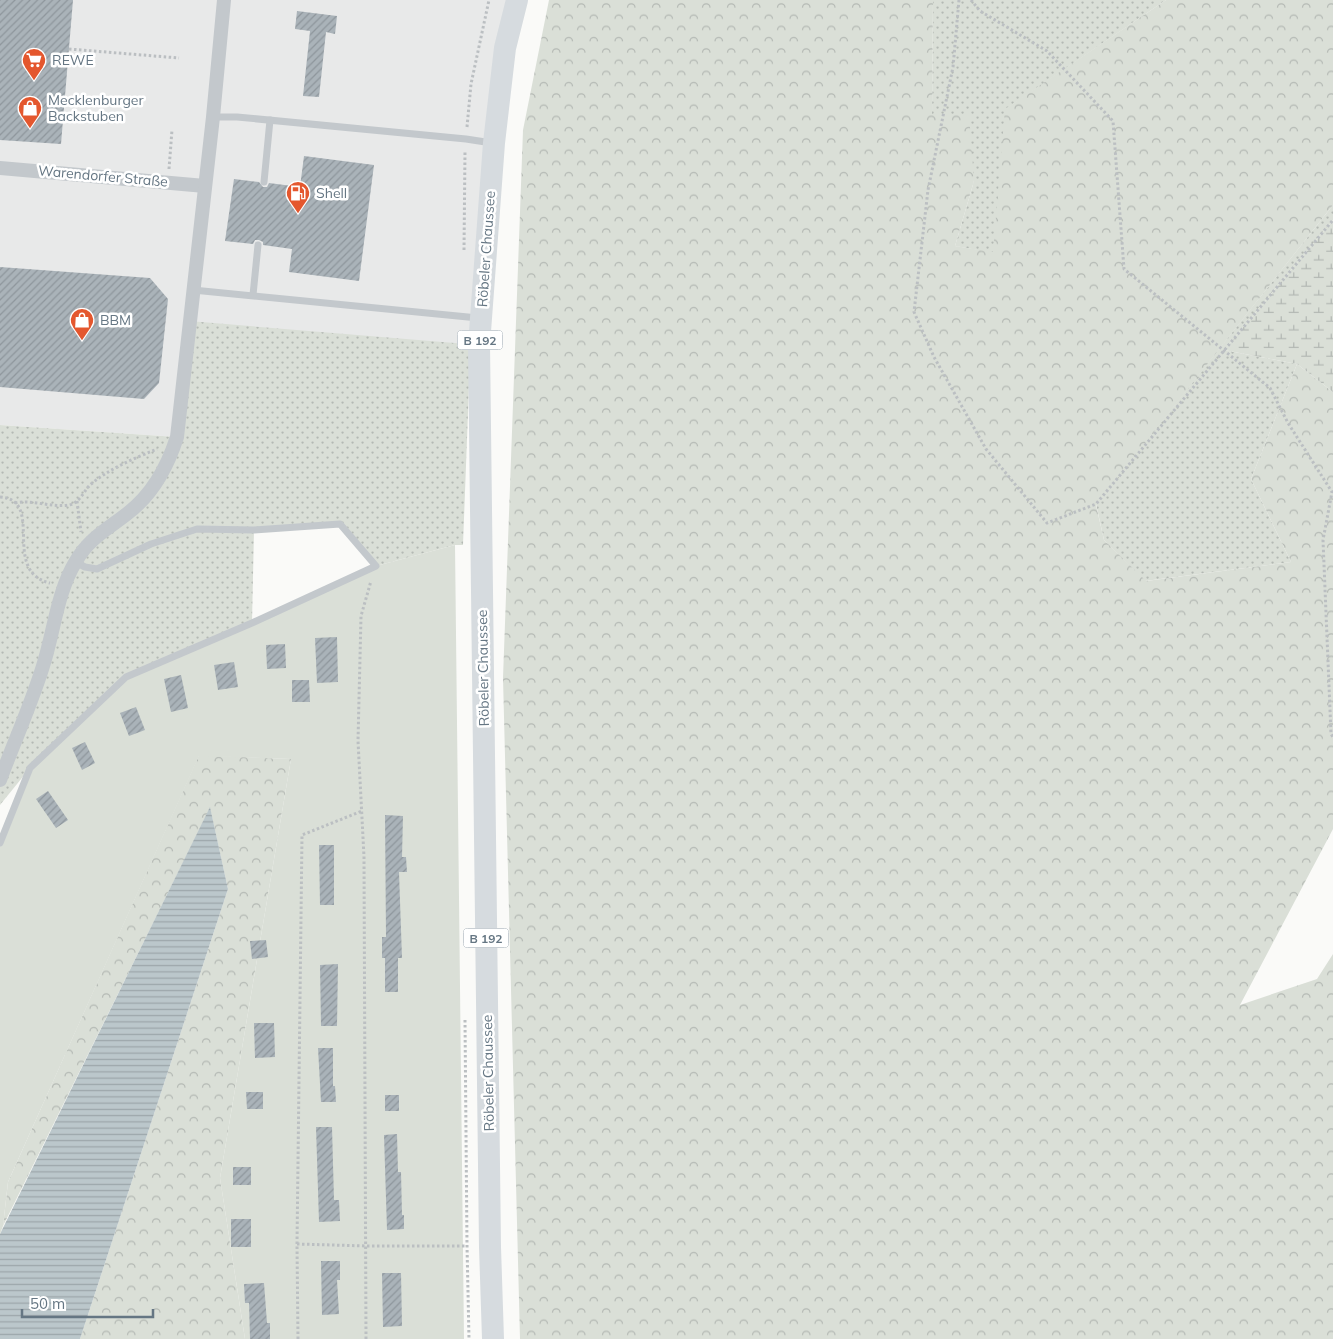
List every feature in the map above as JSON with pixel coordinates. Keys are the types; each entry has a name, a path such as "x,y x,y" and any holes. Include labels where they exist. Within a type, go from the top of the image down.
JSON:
{"main road":[{"name":"Röbeler Chaussee","path":"493,1339 490,1247 480,318 494,143 506,48 517,0"}],"street":[{"path":"0,780 43,667 65,584 75,562 86,546 102,531 130,512 149,492 168,463 177,437 213,117 224,0"},
{"name":"Warendorfer Straße","path":"0,168 205,186"}],"lane":[{"path":"213,117 270,120 494,143"},
{"path":"264,182 270,120"},
{"path":"252,295 258,245"},
{"path":"193,290 480,318"},
{"path":"0,843 30,768 126,677 252,623 376,566 340,524 254,530 197,529 150,544 98,569 85,567 75,562"}],"path":[{"path":"959,0 953,67 928,190 914,312 934,357 986,449 1047,523 1096,504 1333,220"},
{"path":"971,0 980,11 1047,51 1113,121 1124,269 1270,388 1288,423 1332,492 1323,540 1330,734 1333,737"},
{"path":"69,49 179,58"},
{"path":"168,182 172,130"},
{"path":"15,503 23,501 38,504 70,505 90,486 124,463 157,449 174,446"},
{"path":"0,497 8,497 20,511 22,524 20,548 23,563 31,575 42,581 65,584"},
{"path":"77,500 80,529 86,546"},
{"path":"366,1339 364,857 358,741 362,616 376,566"},
{"path":"298,1339 297,1244 302,835 362,810"},
{"path":"297,1244 490,1247"}],"shaded area":[{"path":"0,0 517,0 479,345 177,437 0,425"},
{"path":"210,807 228,889 80,1339 0,1339 0,1234"}],"green space":[{"path":"549,0 933,0 932,114 969,114 974,181 955,246 993,252 1005,109 1166,0 1333,0 1333,205 1096,505 1104,540 1146,581 1291,562 1251,479 1297,364 1333,392 1333,829 1240,1005 1317,979 1333,954 1333,1339 520,1339 503,678 523,130"},
{"path":"933,0 1166,0 1006,109 994,253 955,246 974,181 932,114"},
{"path":"1333,205 1333,220 1224,350 1297,364 1251,479 1291,562 1145,581 1104,540 1096,504"},
{"path":"1333,220 1333,392 1297,364 1224,350"},
{"path":"189,321 479,345 470,360 463,545 455,545 376,566 340,524 254,530 252,623 30,768 0,805 0,425 177,437"},
{"path":"455,545 464,1339 245,1339 220,1178 291,759 199,756 8,1182 3,1226 0,1234 0,843 30,768 126,677 376,566"},
{"path":"199,755 291,759 220,1178 245,1339 80,1339 228,889 210,808 3,1226 8,1182"}],"building":[{"path":"0,0 73,0 61,144 0,140"},
{"path":"297,11 337,16 335,34 326,32 319,97 303,96 310,31 295,29"},
{"name":"Shell","path":"304,156 374,165 359,281 289,272 292,249 263,245 263,242 259,240 255,240 253,244 225,241 234,179 259,182 263,187 267,187 269,183 300,187"},
{"name":"BBM","path":"0,267 150,278 168,299 159,383 144,399 0,387"},
{"path":"337,637 338,682 317,683 315,638"},
{"path":"285,644 286,668 267,669 266,645"},
{"path":"234,662 238,687 218,690 214,665"},
{"path":"181,675 188,708 171,712 164,679"},
{"path":"292,680 309,680 310,702 292,702"},
{"path":"136,707 145,730 129,736 120,713"},
{"path":"85,742 95,763 82,770 72,748"},
{"path":"48,791 68,820 56,828 36,799"},
{"path":"385,815 403,816 402,857 406,857 407,872 399,872 402,958 398,958 398,992 385,992 385,958 382,958 382,937 386,937"},
{"path":"319,845 334,845 334,905 320,905"},
{"path":"266,940 268,957 252,959 250,941"},
{"path":"338,964 337,1026 321,1026 320,965"},
{"path":"254,1023 274,1023 275,1057 255,1058"},
{"path":"318,1048 333,1048 333,1086 335,1086 336,1102 321,1102"},
{"path":"246,1092 263,1092 263,1109 247,1109"},
{"path":"385,1095 399,1095 399,1111 385,1111"},
{"path":"316,1127 332,1127 334,1200 339,1200 340,1221 319,1222"},
{"path":"397,1134 398,1172 401,1172 404,1229 387,1230 384,1135"},
{"path":"233,1167 251,1167 251,1185 233,1185"},
{"path":"231,1219 251,1219 251,1247 231,1247"},
{"path":"321,1261 340,1261 340,1280 337,1280 339,1314 322,1315"},
{"path":"382,1273 401,1273 402,1326 383,1327"},
{"path":"264,1283 267,1323 270,1323 270,1339 250,1339 249,1303 245,1303 244,1284"}],"place":[{"name":"REWE","path":"34,81"},
{"name":"Mecklenburger Backstuben","path":"30,129"},
{"name":"Shell","path":"298,214"},
{"name":"BBM","path":"82,341"}]}
